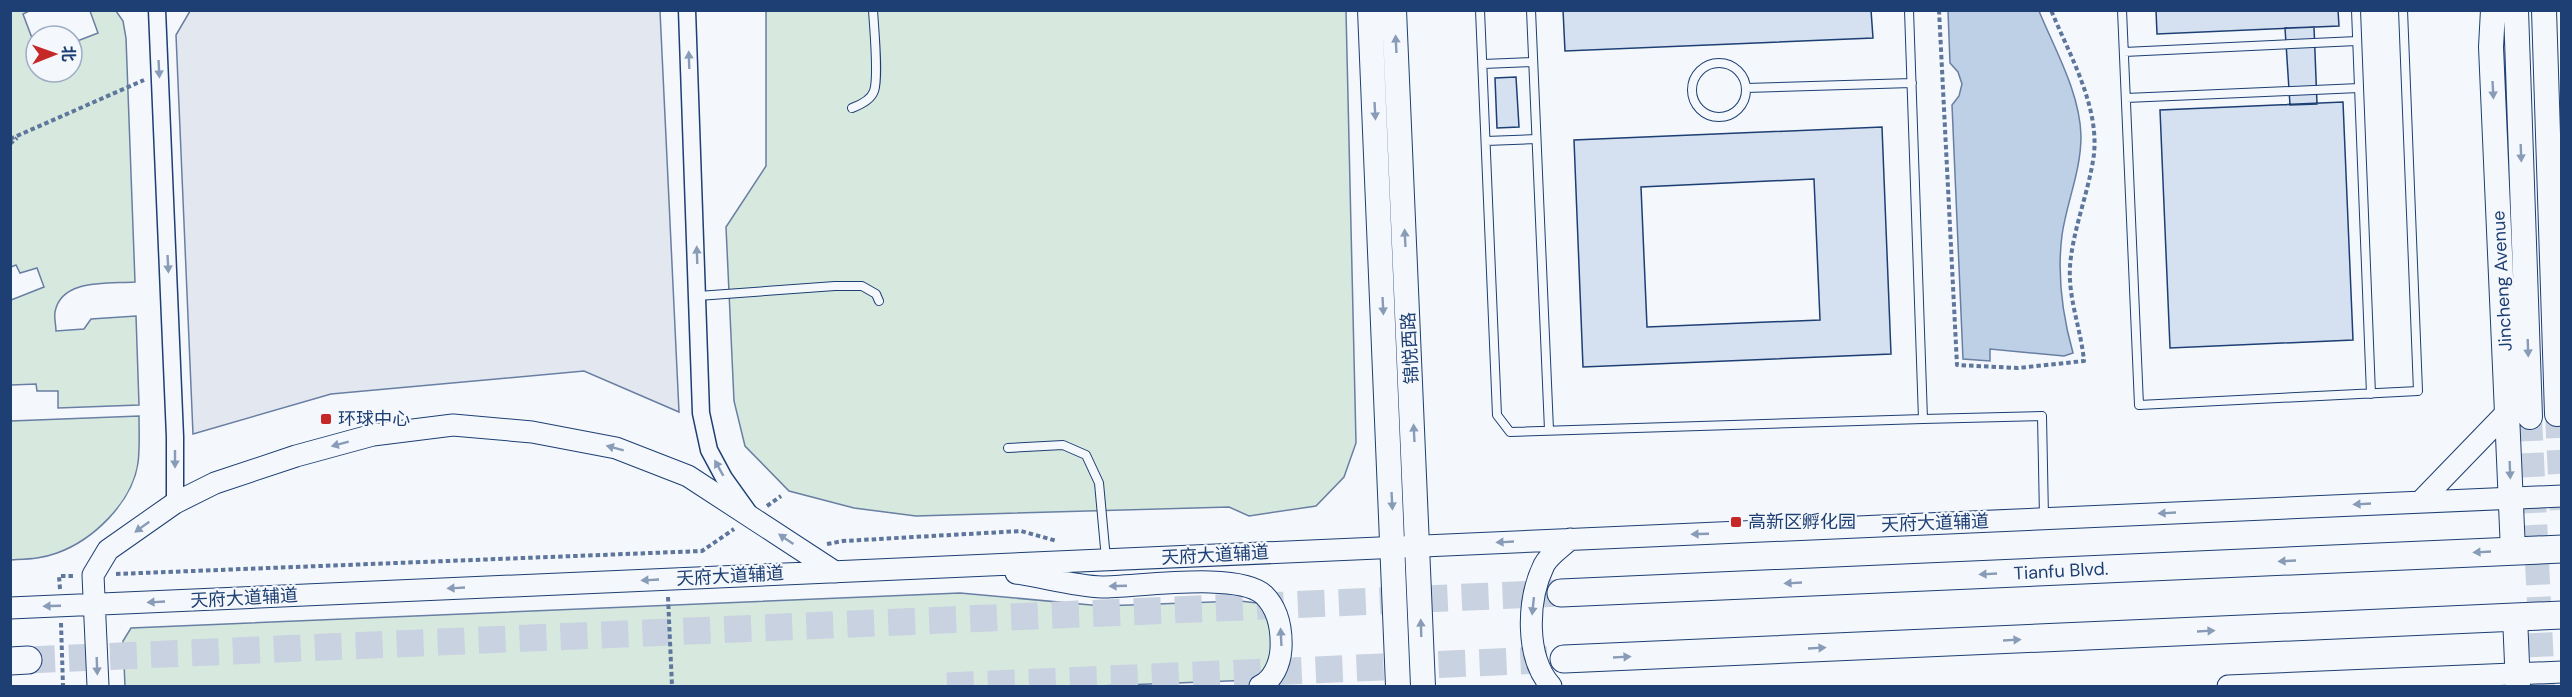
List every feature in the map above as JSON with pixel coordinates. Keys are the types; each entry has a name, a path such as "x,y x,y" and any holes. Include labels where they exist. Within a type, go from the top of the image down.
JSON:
{"main road":[{"name":"锦悦西路","path":"1370,10 1398,687"},
{"name":"锦悦西路","path":"1394,10 1419,546 1423,687"},
{"name":"Jincheng Avenue","path":"2491,10 2491,47 2519,414 2511,498 2513,551"},
{"path":"2516,10 2519,414"},
{"path":"2544,10 2557,414"},
{"name":"Tianfu Blvd.","path":"1561,593 2562,549"},
{"path":"1564,659 2562,615"},
{"path":"2515,617 2518,680"}],"street":[{"path":"157,10 175,437 175,503"},
{"path":"687,10 701,413 709,450 724,478 751,516"},
{"path":"2420,502 2519,414"},
{"path":"98,687 93,575 108,550 175,503 215,483 297,456 374,435 453,425 532,432 616,448 688,476 835,572"},
{"name":"天府大道辅道","path":"10,608 2562,496"},
{"path":"1551,687 1543,677 1533,647 1532,616 1536,587 1545,563 1570,539"},
{"path":"975,566 1100,587 1221,582 1244,585 1263,594 1279,616 1282,638 1280,660 1268,682 1260,687"},
{"path":"2228,687 2518,680 2562,672"}],"lane":[{"path":"852,108 864,103 874,92 873,10"},
{"path":"1480,10 1497,416 1510,432 2042,416 2044,519"},
{"path":"1531,10 1549,430"},
{"path":"1909,10 1923,419"},
{"path":"2122,10 2139,405 2418,391 2403,10"},
{"path":"2355,10 2371,394"},
{"path":"2124,52 2357,41"},
{"path":"1483,64 1533,62"},
{"path":"1723,63 1739,71 1746,88 1743,105 1729,116 1720,118 1704,113 1698,107 1692,90 1698,73 1705,67 1723,63"},
{"path":"1746,88 1912,83"},
{"path":"2126,98 2359,88"},
{"path":"1486,141 1536,139"},
{"path":"698,296 862,286 876,294 879,301"},
{"path":"1008,448 1063,445 1086,455 1099,483 1106,560"}],"path":[{"path":"1939,10 1957,365 2018,368 2084,361 2073,306 2070,268 2075,235 2094,153 2093,122 2084,92 2051,10"},
{"path":"10,139 159,74"},
{"path":"10,144 20,136"},
{"path":"134,573 702,551 721,538"},
{"path":"667,553 672,687"},
{"path":"59,576 63,687"}],"shaded area":[{"path":"11,10 29,11 23,14 27,24 24,24 24,84 84,84 84,38 98,33 90,11 116,11 123,21 126,38 135,282 100,283 76,288 66,293 59,301 55,317 56,331 84,329 91,319 136,316 139,405 58,408 58,391 37,391 36,384 11,385 11,300 44,287 37,268 20,273 16,265 11,267"},
{"path":"190,11 660,11 679,412 584,371 331,394 193,434 176,35"},
{"path":"766,11 1346,11 1356,443 1344,477 1316,506 1249,516 1229,507 916,516 854,508 789,491 745,446 734,401 726,227 766,166"},
{"path":"139,416 139,457 134,478 128,492 109,518 84,539 57,553 39,558 11,560 11,421"},
{"path":"960,593 1102,606 1240,601 1257,603 1271,617 1271,665 1253,680 1099,686 125,686 123,641 131,628"}],"water":[{"path":"1948,11 2039,11 2071,88 2080,120 2081,136 2076,174 2062,235 2060,280 2063,309 2073,353 2064,356 1990,349 1990,361 1963,359 1952,105 1959,96 1962,84 1958,72 1950,63"}],"building":[{"path":"1563,10 1871,10 1873,38 1565,51"},
{"path":"2156,10 2338,10 2339,26 2157,34"},
{"path":"2314,27 2317,104 2290,105 2285,28"},
{"path":"1516,77 1519,127 1497,128 1495,78"},
{"path":"2343,102 2353,340 2170,348 2160,110"},
{"path":"1882,127 1891,354 1583,367 1574,140","holes":["1814,179 1820,320 1647,327 1641,187"]}],"tunnel":[{"path":"2557,414 2562,517"},
{"path":"2530,417 2543,686"},
{"path":"28,660 1561,593"},
{"path":"947,686 1564,659"}],"place":[{"name":"环球中心","path":"326,419"},
{"name":"高新区孵化园","path":"1736,522"}]}
